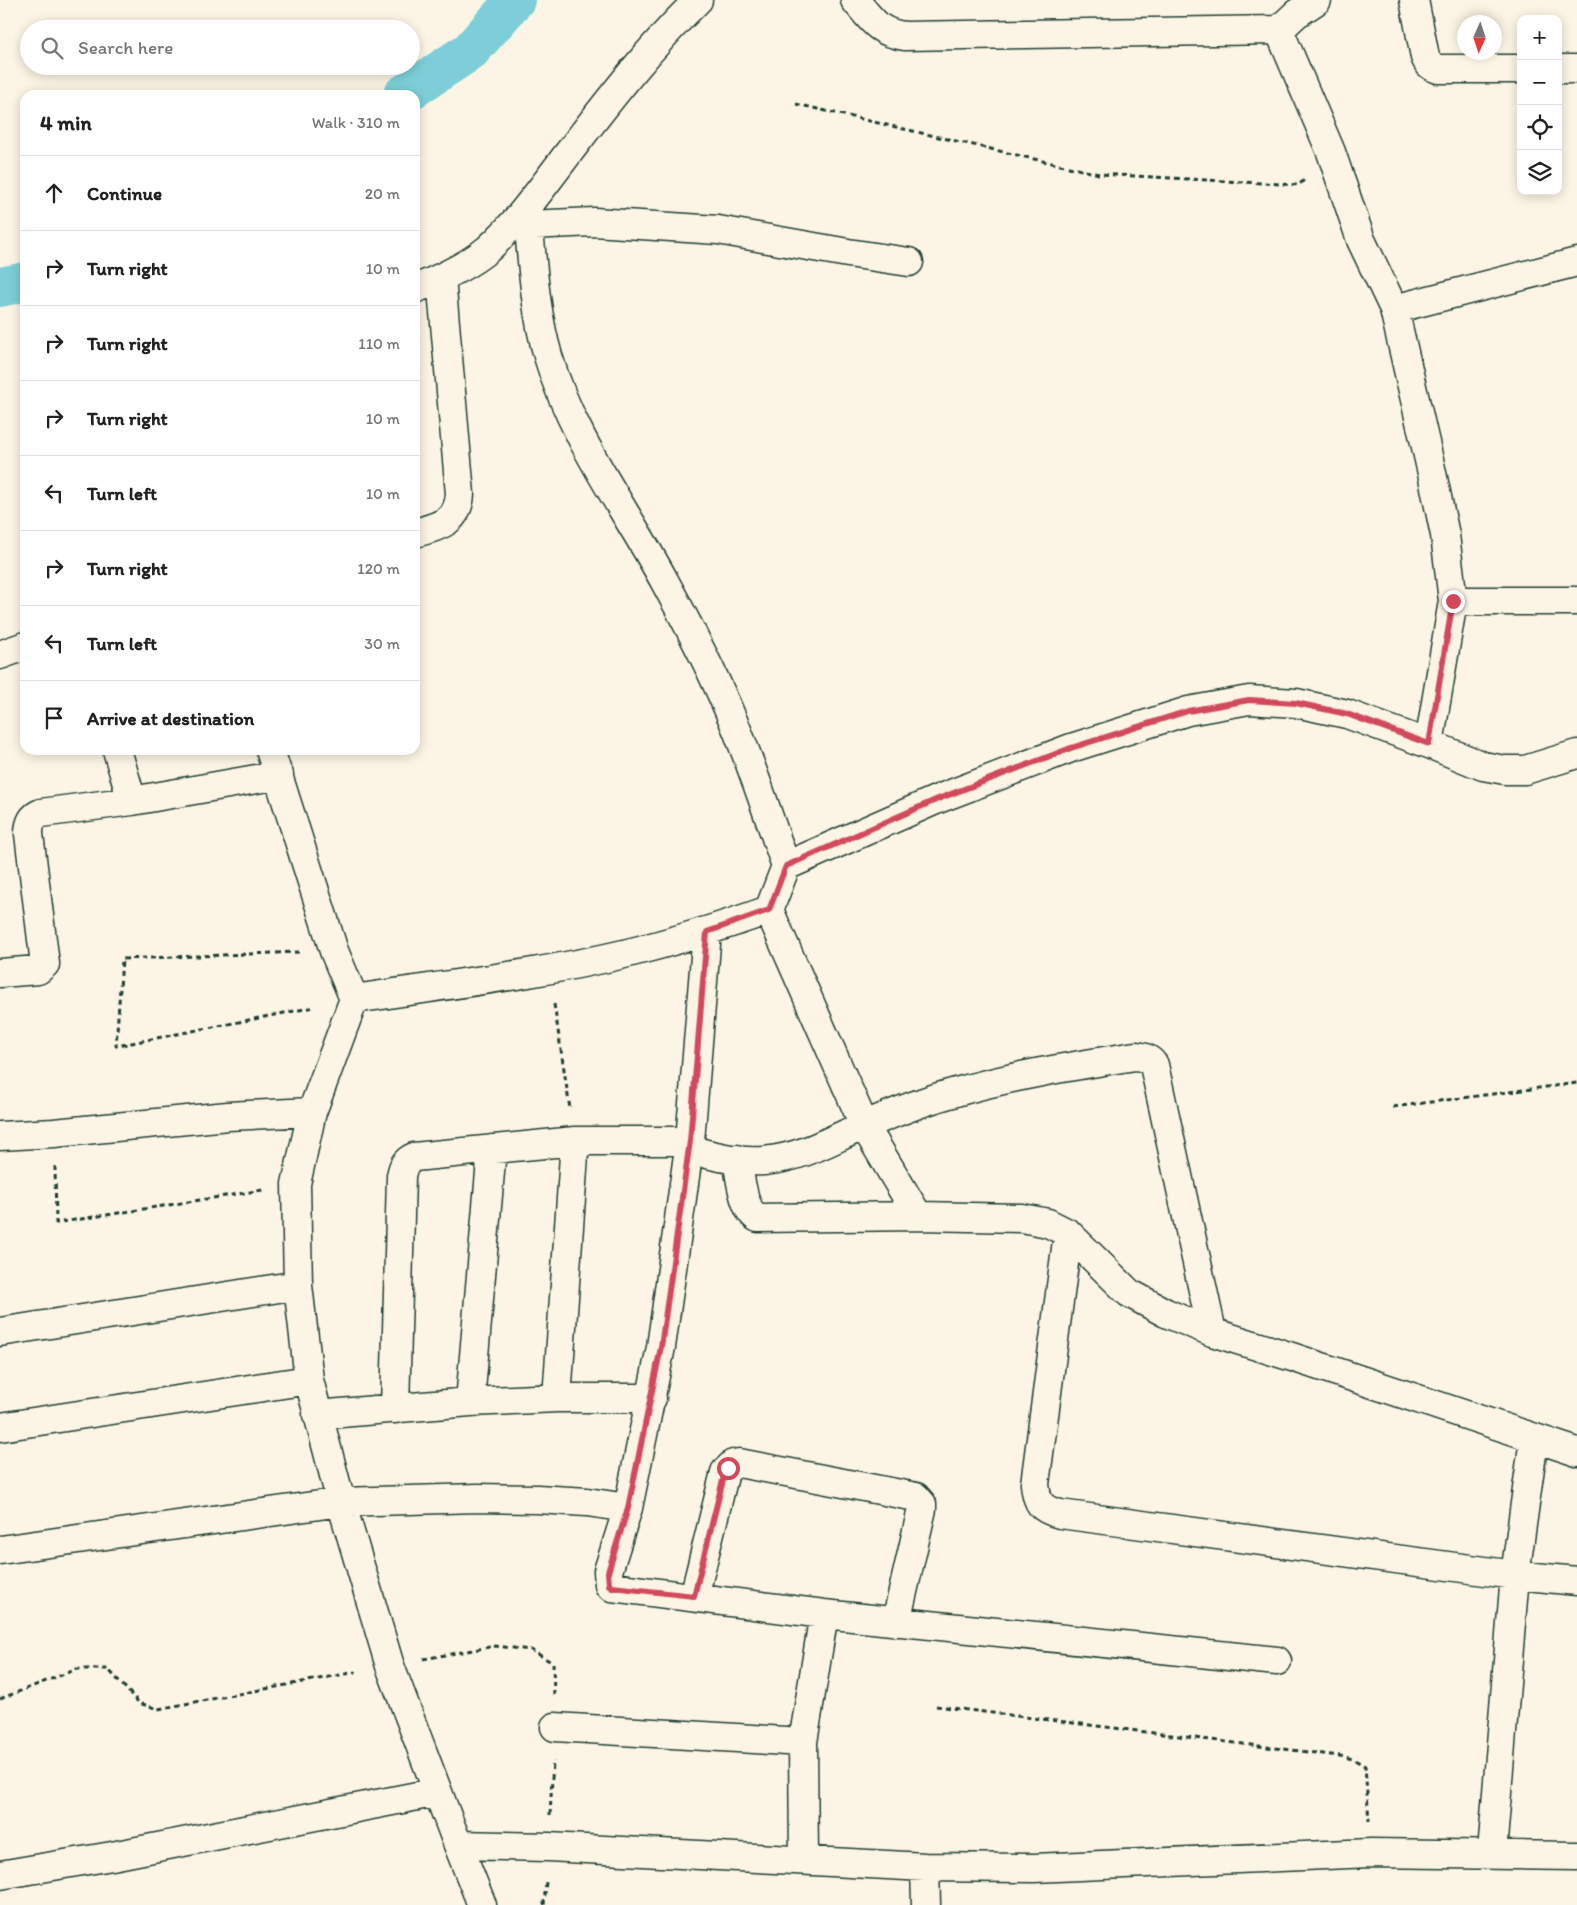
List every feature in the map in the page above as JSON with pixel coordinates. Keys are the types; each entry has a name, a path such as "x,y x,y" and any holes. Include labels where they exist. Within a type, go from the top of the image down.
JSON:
{"street":[{"path":"420,287 441,278 487,249 528,215 600,112 676,22 698,0"},
{"path":"855,0 876,26 886,32 905,36 1297,11 1331,152 1361,240 1394,309 1445,535 1453,601 1429,744"},
{"path":"1414,0 1428,64 1438,68 1517,69"},
{"path":"1562,69 1577,69"},
{"path":"528,215 594,222 718,230 848,254 910,262"},
{"path":"528,215 537,304 548,356 563,400 608,487 666,583 713,677 744,748 786,866 769,910 864,1125 918,1216"},
{"path":"1394,309 1577,262"},
{"path":"420,531 449,520 459,505 460,494 441,278"},
{"path":"1453,601 1577,601"},
{"path":"0,655 20,648"},
{"path":"786,866 938,799 1071,748 1188,711 1249,700 1296,703 1347,714 1483,766 1505,770 1525,770 1577,754"},
{"path":"118,755 132,801"},
{"path":"0,972 38,970 45,960 29,834 29,826 35,816 41,813 132,801 275,762 334,951 354,999 312,1112 296,1184 298,1285 309,1380 341,1502 390,1666 482,1905"},
{"path":"354,999 548,969 623,954 707,932 769,910"},
{"path":"707,932 690,1145 661,1347 628,1508 608,1572 609,1585 612,1587 824,1614 1276,1661"},
{"path":"395,1409 401,1176 407,1160 414,1157 492,1148 575,1141 690,1145 737,1160 762,1161 784,1158 808,1152 864,1125 948,1094 1046,1070 1135,1056 1150,1059 1154,1065 1212,1332"},
{"path":"0,1136 54,1133 228,1116 312,1112"},
{"path":"557,1398 575,1141"},
{"path":"470,1402 492,1148"},
{"path":"737,1160 748,1207 754,1216 758,1218 918,1216 1022,1218 1048,1222 1068,1232 1129,1293 1166,1313 1212,1332 1577,1452"},
{"path":"1068,1232 1037,1461 1036,1497 1040,1504 1048,1511 1515,1576 1577,1581"},
{"path":"0,1332 298,1285"},
{"path":"0,1427 309,1380"},
{"path":"317,1415 470,1402 557,1398 652,1398"},
{"path":"1492,1854 1515,1576 1534,1439"},
{"path":"694,1596 725,1472 733,1464 739,1463 916,1497 920,1501 922,1509 896,1622"},
{"path":"0,1550 341,1502 478,1498 537,1499 588,1502 628,1508"},
{"path":"804,1860 802,1742 824,1614"},
{"path":"555,1727 802,1742"},
{"path":"0,1875 112,1856 438,1792"},
{"path":"458,1845 548,1847 925,1867 1034,1868 1371,1853 1577,1856"},
{"path":"925,1867 926,1905"}],"path":[{"path":"796,104 1098,174 1299,185 1331,152"},
{"path":"334,951 122,960 116,1046 354,999"},
{"path":"548,969 575,1141"},
{"path":"1392,1107 1577,1083"},
{"path":"54,1133 56,1223 296,1184"},
{"path":"0,1699 77,1669 108,1669 139,1703 158,1709 495,1646 531,1650 553,1663 555,1727 548,1847"},
{"path":"936,1706 1353,1759 1365,1766 1371,1853"}],"waterway":[{"path":"411,90 470,51 515,0"},
{"path":"0,287 20,283"}],"route":[{"path":"728,1468 725,1472 694,1596 612,1587 609,1585 608,1572 628,1508 661,1347 690,1141 707,932 769,910 786,866 938,799 1071,748 1188,711 1249,700 1296,703 1347,714 1429,744 1453,601"}]}
